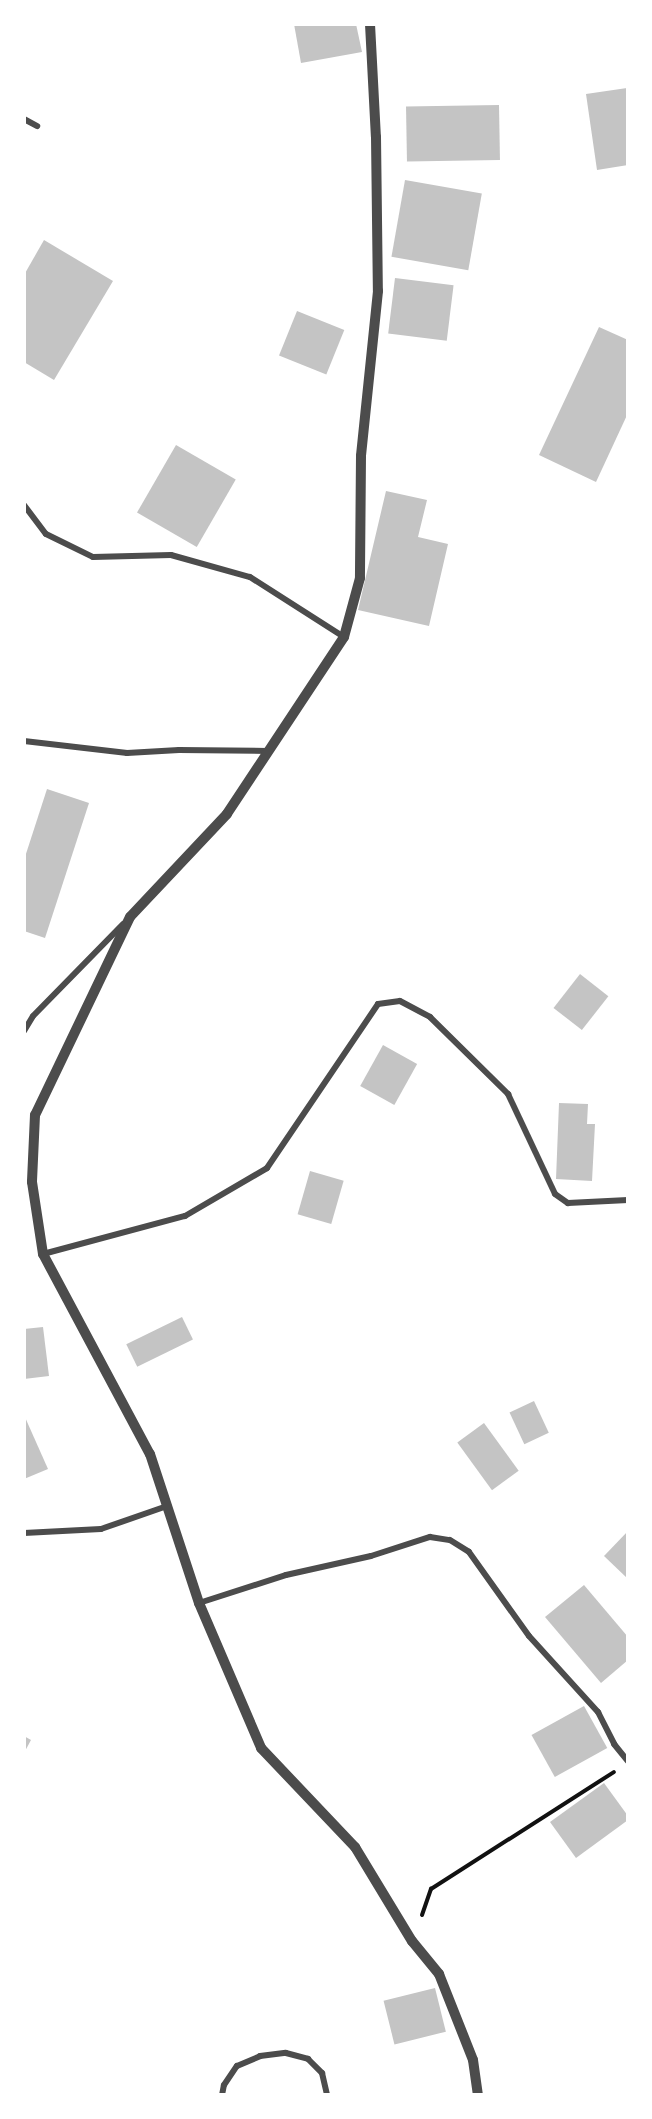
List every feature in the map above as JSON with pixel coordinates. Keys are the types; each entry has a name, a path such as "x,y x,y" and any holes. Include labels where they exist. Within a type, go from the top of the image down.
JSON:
{"street":[{"path":"24,1030 33,1016 227,814 344,637 360,578 361,456 378,291 376,137 370,24"},
{"path":"24,119 37,126"},
{"path":"24,506 46,534 93,556 171,555 250,577 344,637"},
{"path":"24,741 126,753 179,750 268,751"},
{"path":"130,917 36,1115 32,1182 44,1254 150,1454 199,1603 261,1748 355,1847 412,1941 439,1974 473,2060 478,2095"},
{"path":"44,1254 185,1216 267,1167 378,1004 400,1001 430,1017 508,1094 555,1194 568,1203 628,1200"},
{"path":"24,1533 101,1529 167,1506"},
{"path":"199,1603 286,1575 371,1556 430,1537 450,1540 469,1552 530,1636 598,1712 614,1744 628,1761"},
{"path":"222,2095 224,2085 237,2066 260,2056 286,2053 308,2059 322,2073 327,2095"}],"path":[{"path":"412,1941 431,1889 621,1767"}],"building":[{"path":"294,24 356,24 362,52 301,63"},
{"path":"627,88 628,165 597,170 586,94"},
{"path":"499,105 500,160 407,162 406,107"},
{"path":"405,180 482,194 468,270 391,257"},
{"path":"44,240 113,281 54,380 24,362 24,275"},
{"path":"395,278 454,285 447,341 388,334"},
{"path":"297,311 344,330 326,375 279,356"},
{"path":"599,327 628,340 628,413 596,482 539,455"},
{"path":"176,445 236,480 197,547 137,513"},
{"path":"386,491 427,500 418,537 448,544 429,626 358,610"},
{"path":"47,789 89,803 45,938 24,931 24,860"},
{"path":"580,974 608,996 582,1030 554,1008"},
{"path":"383,1045 417,1064 394,1105 360,1086"},
{"path":"559,1103 588,1104 587,1124 595,1124 592,1181 556,1179"},
{"path":"310,1171 344,1181 331,1224 298,1214"},
{"path":"182,1317 193,1339 137,1367 126,1344"},
{"path":"43,1327 49,1376 24,1379 24,1329"},
{"path":"534,1401 549,1433 524,1444 510,1412"},
{"path":"24,1415 48,1469 24,1479"},
{"path":"484,1423 519,1471 492,1490 457,1442"},
{"path":"628,1531 628,1579 604,1556"},
{"path":"584,1585 628,1637 628,1660 601,1683 545,1617"},
{"path":"584,1706 607,1748 555,1777 532,1735"},
{"path":"24,1736 31,1740 24,1753"},
{"path":"604,1783 628,1816 628,1820 576,1858 550,1822"},
{"path":"435,1988 446,2032 394,2044 384,2001"}]}
